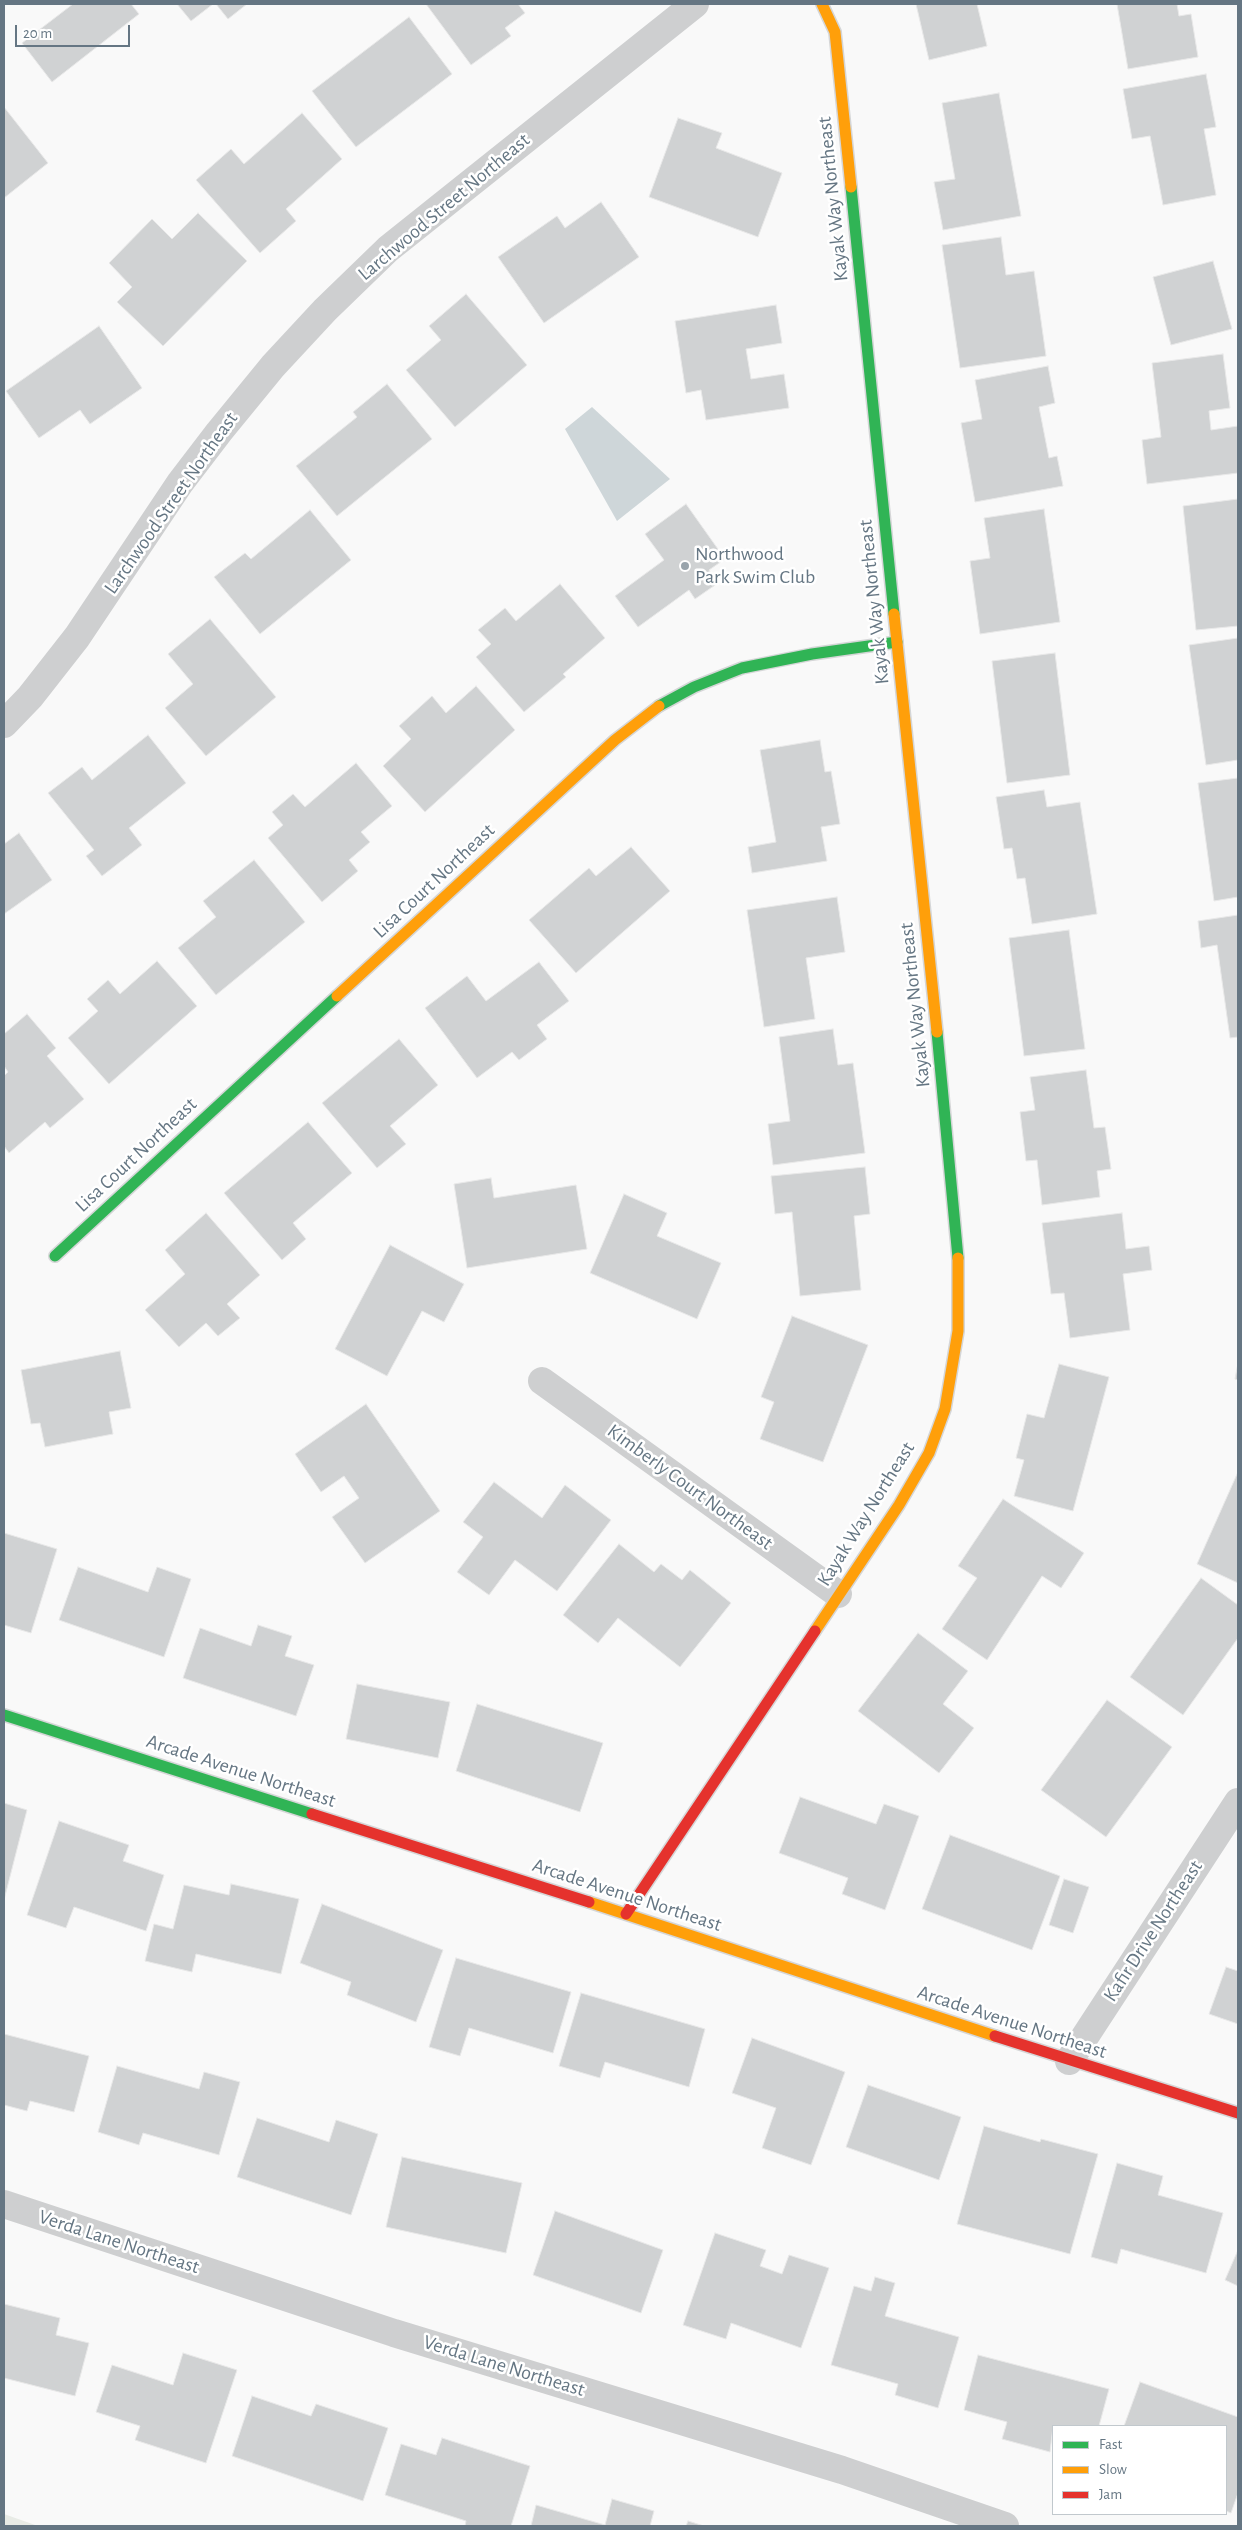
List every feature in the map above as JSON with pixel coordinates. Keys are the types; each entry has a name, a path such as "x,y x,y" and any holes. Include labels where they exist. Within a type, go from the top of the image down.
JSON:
{"street":[{"name":"Larchwood Street Northeast","path":"4,724 30,697 77,637 180,483 219,432 272,366 325,310 388,248 694,4"},
{"name":"Kayak Way Northeast","path":"626,1914 898,1505 929,1453 945,1409 958,1331 958,1239 835,32 822,4"},
{"name":"Lisa Court Northeast","path":"55,1256 615,740 656,708 694,687 742,668 812,654 897,642"},
{"name":"Kimberly Court Northeast","path":"542,1381 838,1594"},
{"name":"Arcade Avenue Northeast","path":"4,1715 626,1914 1069,2061 1238,2113"},
{"name":"Kafir Drive Northeast","path":"1069,2061 1238,1802"},
{"name":"Verda Lane Northeast","path":"4,2204 394,2333 842,2470 1005,2526"}],"shaded area":[{"path":"592,407 670,479 617,521 565,429"},
{"path":"4,2514 38,2526 4,2526"}],"building":[{"path":"73,4 131,4 139,14 52,82 22,43"},
{"path":"177,4 213,4 191,21"},
{"path":"216,4 247,4 228,19"},
{"path":"426,4 518,4 525,13 505,28 511,36 471,65"},
{"path":"916,4 977,4 987,46 929,60"},
{"path":"1117,4 1177,4 1179,16 1191,14 1198,57 1128,69"},
{"path":"409,17 452,74 356,147 312,91"},
{"path":"1206,74 1216,127 1204,129 1216,195 1163,205 1150,136 1132,139 1123,89"},
{"path":"999,93 1021,216 943,230 934,182 955,179 942,103"},
{"path":"4,107 48,163 4,198"},
{"path":"302,113 342,159 286,209 296,221 260,253 196,180 231,149 244,164"},
{"path":"678,118 722,133 716,148 782,173 758,237 649,197"},
{"path":"601,202 639,257 544,323 498,257 557,216 565,228"},
{"path":"198,213 247,261 163,346 117,302 132,287 109,263 152,219 172,239"},
{"path":"1001,237 1006,275 1034,271 1046,356 960,368 942,245"},
{"path":"1213,261 1232,329 1171,345 1153,277"},
{"path":"466,294 527,365 455,427 406,370 441,340 429,326"},
{"path":"776,305 782,343 746,349 751,379 784,374 789,408 706,420 701,390 686,393 675,321"},
{"path":"99,326 142,388 90,424 80,410 39,438 6,391"},
{"path":"1223,354 1230,408 1209,411 1211,430 1238,426 1238,473 1147,484 1142,440 1161,437 1152,363"},
{"path":"1048,366 1055,403 1039,407 1049,458 1057,456 1063,486 975,502 961,423 982,419 975,380"},
{"path":"387,384 432,439 337,516 296,466 357,417 353,412"},
{"path":"1238,499 1238,626 1196,630 1183,506"},
{"name":"Northwood Park Swim Club","path":"686,504 725,559 709,570 718,583 695,599 689,590 638,627 615,596 664,560 645,534"},
{"path":"1044,509 1060,622 980,634 970,561 990,558 984,518"},
{"path":"310,510 351,560 260,634 214,577 245,553 251,559"},
{"path":"560,584 605,638 563,674 566,677 524,712 476,657 491,644 478,630 505,608 516,621"},
{"path":"210,619 276,697 206,756 165,708 193,684 168,654"},
{"path":"1238,638 1238,760 1206,765 1189,645"},
{"path":"1055,653 1070,775 1007,783 992,661"},
{"path":"476,686 515,730 425,812 383,766 411,739 399,726 432,696 446,713"},
{"path":"148,735 186,783 129,828 142,845 102,876 86,856 94,850 48,793 82,767 92,780"},
{"path":"820,740 825,772 831,771 840,824 821,827 827,861 752,873 748,847 776,842 760,750"},
{"path":"356,763 392,806 361,832 370,842 349,860 358,871 322,902 268,838 283,825 272,812 293,794 305,807"},
{"path":"1238,778 1238,897 1214,901 1198,783"},
{"path":"1044,790 1047,807 1080,802 1097,914 1032,924 1025,878 1017,879 1012,848 1004,849 996,797"},
{"path":"19,833 52,880 4,914 4,844"},
{"path":"631,847 670,891 576,973 529,920 589,868 596,876"},
{"path":"254,860 305,922 216,995 178,948 216,917 203,901"},
{"path":"837,897 845,952 806,958 815,1019 764,1027 747,910"},
{"path":"1238,915 1238,1037 1230,1038 1217,945 1201,948 1198,921"},
{"path":"1069,930 1085,1049 1024,1056 1009,938"},
{"path":"157,961 197,1006 109,1084 68,1038 98,1011 87,999 108,980 120,994"},
{"path":"539,962 569,1001 537,1025 547,1039 519,1060 512,1052 477,1078 425,1008 467,976 486,1001"},
{"path":"27,1014 56,1048 47,1056 84,1099 50,1128 45,1122 9,1153 4,1146 4,1076 8,1072 4,1066 4,1034"},
{"path":"833,1029 838,1065 853,1063 865,1153 773,1165 768,1124 790,1121 779,1037"},
{"path":"399,1039 438,1085 390,1126 406,1144 377,1168 322,1103"},
{"path":"1086,1070 1094,1128 1105,1127 1111,1169 1097,1171 1100,1197 1042,1205 1037,1160 1026,1161 1020,1112 1035,1110 1030,1077"},
{"path":"308,1122 352,1173 293,1223 306,1239 282,1260 224,1193"},
{"path":"865,1167 870,1214 854,1216 861,1290 800,1296 792,1212 775,1214 771,1176"},
{"path":"491,1178 494,1198 576,1185 587,1249 467,1268 454,1184"},
{"path":"624,1194 667,1213 657,1236 721,1263 697,1319 590,1273"},
{"path":"206,1213 260,1275 227,1304 240,1318 218,1336 206,1323 179,1347 145,1310 185,1274 165,1250"},
{"path":"1122,1213 1126,1249 1149,1246 1152,1270 1123,1274 1130,1330 1070,1338 1064,1293 1051,1294 1042,1223"},
{"path":"390,1245 464,1284 444,1322 422,1311 387,1376 335,1349"},
{"path":"792,1316 868,1345 823,1462 760,1439 774,1402 761,1397"},
{"path":"120,1351 131,1408 109,1412 113,1434 45,1447 40,1423 31,1424 21,1370"},
{"path":"1238,1363 1238,1380 1235,1379"},
{"path":"1059,1364 1109,1377 1073,1511 1014,1496 1024,1460 1016,1458 1027,1414 1044,1418"},
{"path":"366,1404 440,1511 365,1563 332,1517 359,1498 344,1476 321,1492 295,1454"},
{"path":"1238,1472 1238,1583 1197,1564"},
{"path":"494,1482 542,1518 565,1485 611,1520 557,1591 515,1560 489,1595 457,1572 483,1537 463,1522"},
{"path":"1003,1499 1084,1553 1061,1588 1042,1576 987,1660 942,1629 977,1578 958,1566"},
{"path":"4,1533 57,1549 31,1633 4,1625"},
{"path":"619,1544 654,1572 661,1564 682,1580 690,1570 731,1603 680,1667 618,1618 598,1643 563,1615"},
{"path":"78,1567 148,1592 157,1567 191,1579 164,1657 59,1620"},
{"path":"1201,1578 1238,1605 1238,1638 1183,1715 1130,1677"},
{"path":"258,1625 292,1636 285,1656 314,1665 296,1716 183,1678 200,1628 251,1646"},
{"path":"918,1633 968,1671 943,1704 974,1728 939,1773 858,1711"},
{"path":"357,1684 450,1702 438,1758 346,1739"},
{"path":"1107,1700 1172,1747 1106,1837 1041,1790"},
{"path":"477,1704 603,1743 580,1812 456,1771"},
{"path":"800,1797 876,1824 884,1804 919,1816 885,1910 842,1894 848,1878 779,1853"},
{"path":"4,1803 27,1810 4,1900"},
{"path":"59,1821 129,1845 123,1861 164,1875 146,1931 74,1907 66,1928 27,1915"},
{"path":"950,1835 1060,1876 1032,1950 922,1909"},
{"path":"1064,1879 1089,1887 1073,1933 1049,1925"},
{"path":"231,1884 299,1899 281,1974 196,1954 192,1972 145,1961 154,1924 173,1929 184,1885 229,1895"},
{"path":"322,1904 443,1950 416,2022 347,1995 351,1982 300,1963"},
{"path":"456,1958 571,1992 553,2053 469,2028 460,2056 429,2047"},
{"path":"1226,1967 1238,1971 1238,2024 1209,2014"},
{"path":"581,1993 705,2029 689,2087 605,2062 600,2078 559,2066"},
{"path":"4,2034 89,2056 74,2112 30,2101 27,2111 4,2105"},
{"path":"752,2038 845,2072 811,2165 762,2148 776,2108 732,2093"},
{"path":"117,2066 199,2089 204,2072 240,2082 219,2155 143,2133 139,2145 98,2132"},
{"path":"868,2085 961,2117 939,2180 846,2147"},
{"path":"257,2118 329,2142 336,2120 378,2134 351,2215 237,2177"},
{"path":"984,2126 1040,2142 1041,2139 1098,2154 1070,2254 957,2224"},
{"path":"402,2157 522,2183 506,2253 386,2227"},
{"path":"1117,2163 1163,2176 1158,2195 1223,2213 1206,2273 1121,2249 1117,2264 1091,2257"},
{"path":"555,2211 663,2250 641,2313 533,2275"},
{"path":"715,2233 766,2250 760,2266 782,2274 789,2255 829,2268 801,2348 731,2323 726,2339 683,2325"},
{"path":"1238,2250 1238,2286 1225,2280"},
{"path":"875,2277 895,2283 885,2316 959,2337 938,2408 895,2395 898,2384 831,2365 854,2286 871,2291"},
{"path":"4,2304 60,2318 56,2335 89,2343 75,2396 4,2378"},
{"path":"183,2353 237,2370 206,2463 135,2440 140,2426 96,2412 112,2365 173,2385"},
{"path":"978,2355 1109,2389 1099,2425 1052,2425 1050,2452 1002,2439 1007,2422 964,2410"},
{"path":"1140,2382 1238,2417 1238,2493 1231,2513 1227,2511 1227,2425 1124,2425"},
{"path":"252,2396 311,2416 316,2404 388,2428 363,2501 232,2456"},
{"path":"442,2438 530,2466 511,2526 465,2526 466,2521 385,2495 401,2444 436,2455"},
{"path":"612,2499 654,2511 650,2526 531,2526 536,2505 605,2525"},
{"path":"688,2521 704,2526 686,2526"}],"traffic: fast":[{"path":"851,187 894,614"},
{"path":"659,706 694,687 742,668 812,654 897,642"},
{"path":"55,1256 337,996"},
{"path":"937,1032 958,1258"},
{"path":"4,1715 312,1814"}],"traffic: slow":[{"path":"822,4 835,32 851,187"},
{"path":"894,614 937,1032"},
{"path":"337,996 615,740 659,706"},
{"path":"815,1631 899,1505 929,1453 945,1409 958,1331 958,1258"},
{"path":"589,1902 995,2036"}],"traffic: jam":[{"path":"626,1914 815,1631"},
{"path":"312,1814 589,1902"},
{"path":"995,2036 1238,2113"}],"place":[{"name":"Northwood Park Swim Club","path":"685,566"}]}
